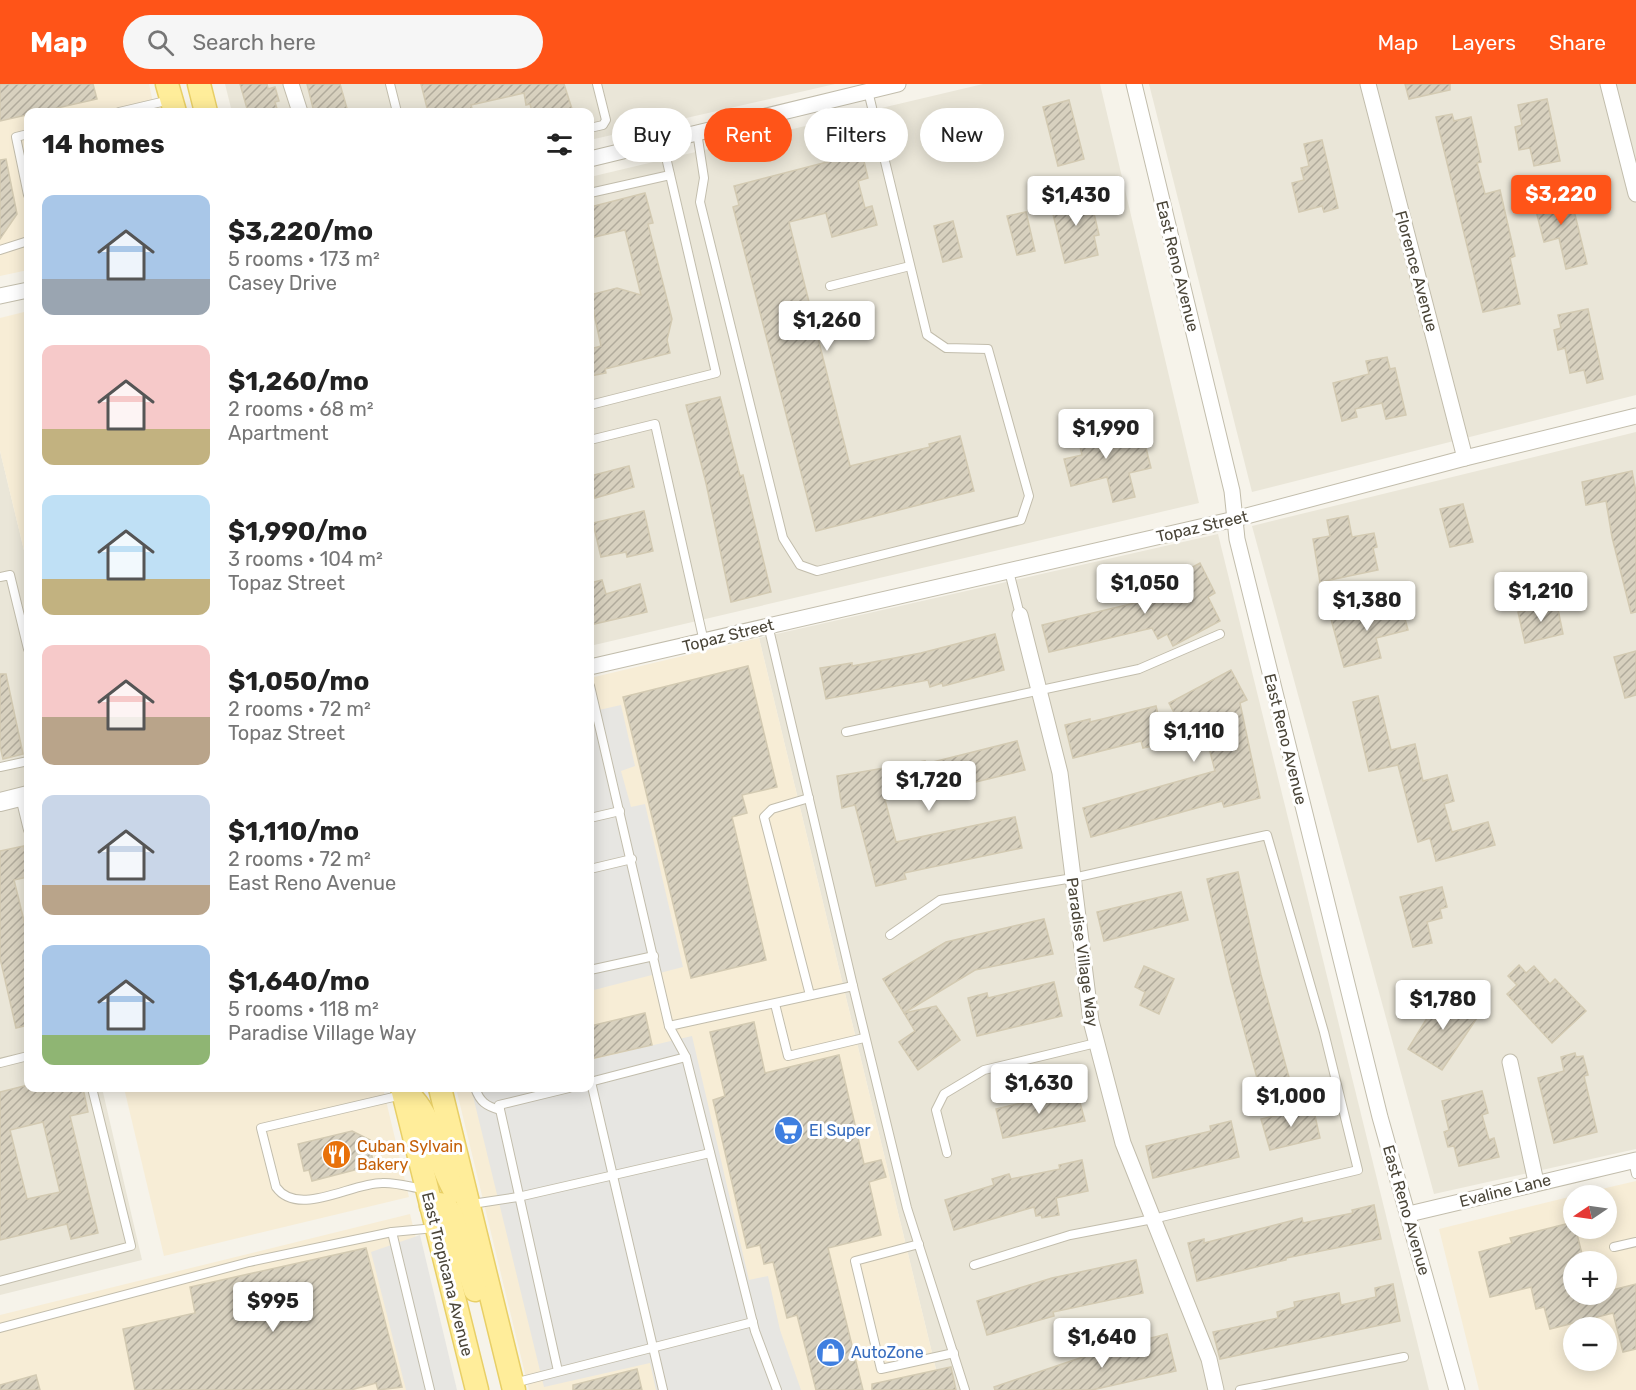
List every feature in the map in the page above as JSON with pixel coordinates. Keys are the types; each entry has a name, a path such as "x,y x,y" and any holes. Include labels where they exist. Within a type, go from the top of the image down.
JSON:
{"main road":[{"path":"199,84 205,108"},
{"name":"East Tropicana Avenue","path":"403,1092 475,1388"},
{"path":"404,1092 421,1108 450,1184 467,1204"},
{"path":"441,1092 505,1360 514,1387"},
{"path":"429,1198 445,1206 452,1215 479,1300 505,1360"}],"street":[{"path":"291,84 299,108"},
{"path":"692,133 898,84"},
{"name":"East Reno Avenue","path":"1134,84 1232,491 1237,539 1380,1117 1457,1390"},
{"name":"Florence Avenue","path":"1368,84 1466,458"},
{"path":"1608,84 1636,194"},
{"path":"594,158 612,154"},
{"path":"0,296 24,291"},
{"name":"Topaz Street","path":"594,666 1235,519 1636,416"},
{"name":"Paradise Village Way","path":"1020,615 1060,773 1091,1021 1096,1043 1123,1143 1209,1359 1216,1390"},
{"path":"0,802 24,796"},
{"path":"1510,1062 1536,1182"},
{"name":"Evaline Lane","path":"1409,1214 1536,1182 1635,1165"}],"lane":[{"path":"390,84 395,108"},
{"path":"594,127 603,125 606,120 597,84"},
{"path":"697,132 704,178 700,202 783,538 800,565 817,571 1021,520 1029,496 988,349 946,348 927,335 868,91"},
{"path":"150,108 173,102"},
{"path":"24,135 16,137 24,176"},
{"path":"594,404 716,373 667,162"},
{"path":"594,193 670,176"},
{"path":"0,250 24,242"},
{"path":"830,286 909,266"},
{"path":"594,439 655,424 704,642"},
{"name":"Paradise Village Way","path":"1009,571 1020,615"},
{"path":"0,577 10,574 24,632"},
{"path":"768,625 864,1038 907,1208 965,1390"},
{"path":"846,732 1139,669 1220,633"},
{"path":"594,722 620,811 669,1026 686,1057 753,1322 777,1390"},
{"path":"0,767 24,762"},
{"path":"809,798 772,809 764,817 810,995"},
{"path":"594,817 620,811"},
{"path":"890,935 940,900 1073,878 1267,835 1324,1032 1358,1170 1070,1235 974,1265"},
{"path":"594,868 632,860"},
{"path":"594,969 654,956"},
{"path":"669,1026 853,986"},
{"path":"775,1004 788,1056 864,1038"},
{"path":"947,1153 936,1110 944,1095 984,1070 1096,1043"},
{"path":"0,1063 24,1057"},
{"path":"594,1081 686,1057"},
{"path":"0,1281 131,1246 93,1092"},
{"path":"399,1092 261,1128 273,1178 281,1194 291,1199 308,1200 381,1182 429,1198"},
{"path":"476,1092 478,1098 487,1106 500,1110"},
{"path":"547,1092 499,1105 558,1371"},
{"path":"592,1092 663,1390"},
{"path":"467,1204 518,1197 710,1153"},
{"path":"0,1328 249,1262 392,1232 436,1228"},
{"path":"392,1232 430,1390"},
{"path":"1614,1247 1636,1242"},
{"path":"919,1244 855,1261 881,1369 954,1353"},
{"path":"514,1387 558,1371 753,1322"},
{"path":"1240,1390 1404,1356"}],"shaded area":[{"path":"0,84 149,84 154,108 24,108 24,271 0,276"},
{"path":"225,84 835,84 730,108 704,108 704,114 692,117 692,108 612,108 612,135 594,139 594,108 231,108"},
{"path":"983,84 1100,84 1199,503 594,645 594,176 653,162 692,162 692,153 704,150 704,162 792,162 792,129 804,126 804,162 908,162 908,108 882,108"},
{"path":"1149,84 1636,84 1636,395 1252,492"},
{"path":"24,312 24,550 0,451 0,318"},
{"path":"1636,432 1636,1149 1434,1194 1252,526"},
{"path":"0,451 24,550 24,1092 103,1092 142,1260 0,1295"},
{"path":"1218,534 1429,1390 941,1390 759,638"},
{"path":"759,638 941,1390 529,1390 457,1092 594,1092 594,677"},
{"path":"621,705 635,766 621,771 631,807 645,804 683,967 594,990 594,711"},
{"path":"692,1036 749,1280 768,1276 780,1330 801,1390 656,1390 650,1363 544,1387 472,1092 594,1092 594,1059"},
{"path":"125,1092 384,1092 409,1197 164,1256"},
{"path":"1636,1181 1636,1390 1479,1390 1439,1229 1563,1198 1563,1239 1617,1239 1617,1185"},
{"path":"410,1214 453,1390 0,1390 0,1315"},
{"path":"420,1235 457,1390 406,1390 371,1252"}],"building":[{"path":"0,84 93,84 97,99 57,108 24,108 24,116 0,121"},
{"path":"240,84 267,84 268,89 275,87 279,101 275,102 277,108 247,108"},
{"path":"307,84 340,84 347,108 313,108"},
{"path":"421,84 564,84 572,108 531,108 530,104 526,105 524,93 471,105 472,108 427,108"},
{"path":"1405,84 1450,84 1450,90 1409,99"},
{"path":"1547,99 1560,161 1534,166 1530,148 1519,150 1515,127 1522,125 1518,105"},
{"path":"1069,100 1084,159 1058,166 1043,107"},
{"path":"1452,114 1454,121 1471,117 1481,162 1477,163 1485,194 1500,190 1515,256 1510,258 1520,304 1483,312 1436,117"},
{"path":"1322,140 1338,208 1324,212 1322,206 1299,212 1292,183 1304,180 1301,168 1309,166 1304,144"},
{"path":"6,159 17,214 0,239 0,160"},
{"path":"827,162 864,162 868,178 858,181 865,208 872,206 877,225 832,237 826,213 789,222 850,466 930,447 929,444 960,436 974,491 816,531 733,207 739,205 734,186"},
{"path":"1569,190 1587,264 1566,269 1559,238 1544,242 1533,199"},
{"path":"1089,192 1099,235 1094,236 1098,255 1065,263 1050,202"},
{"path":"645,193 653,223 648,224 672,319 667,340 670,353 605,369 606,373 594,375 594,348 601,346 594,314 594,294 617,288 641,295 625,230 594,237 594,206"},
{"path":"1026,212 1035,251 1017,255 1007,216"},
{"path":"953,221 962,257 943,262 934,226"},
{"path":"1588,309 1603,379 1587,383 1584,370 1570,373 1565,348 1558,350 1554,330 1561,328 1558,315"},
{"path":"1387,357 1390,369 1395,368 1406,415 1386,419 1382,403 1355,409 1357,417 1342,421 1333,383 1369,374 1366,361"},
{"path":"720,397 740,476 743,475 771,592 731,602 706,483 686,405"},
{"path":"1105,418 1112,448 1144,440 1151,468 1129,473 1135,497 1113,502 1107,477 1071,486 1064,459 1082,455 1075,425"},
{"path":"629,466 634,487 595,498 594,475"},
{"path":"1632,471 1636,492 1636,612 1631,613 1612,537 1606,501 1586,505 1582,482"},
{"path":"1463,504 1473,542 1450,547 1440,509"},
{"path":"644,511 653,551 627,557 626,552 601,557 594,523"},
{"path":"1348,516 1352,537 1374,533 1377,547 1373,548 1378,570 1320,582 1313,539 1330,536 1327,520"},
{"path":"1200,563 1215,593 1208,597 1220,621 1173,646 1167,634 1158,639 1152,628 1049,652 1042,625 1139,602 1137,597"},
{"path":"602,580 606,594 640,584 647,612 594,624 594,582"},
{"path":"1400,601 1408,630 1376,638 1381,658 1344,667 1331,619"},
{"path":"1557,604 1563,634 1525,643 1518,612"},
{"path":"995,634 1004,670 943,686 942,683 930,687 928,680 826,699 820,668 852,663 852,666 921,653"},
{"path":"1636,651 1636,695 1625,698 1614,657"},
{"path":"748,666 777,787 742,795 747,813 732,817 766,960 691,978 623,697"},
{"path":"1231,670 1247,700 1240,703 1260,798 1224,807 1222,801 1091,837 1083,808 1215,771 1203,724 1185,733 1169,703"},
{"path":"0,674 6,674 23,754 3,759 0,746"},
{"path":"1378,696 1391,750 1415,744 1423,781 1447,775 1454,801 1444,804 1452,832 1488,822 1495,845 1436,861 1430,838 1418,842 1398,765 1369,771 1353,702"},
{"path":"1156,706 1165,743 1143,748 1141,741 1073,758 1065,725 1090,719 1090,722"},
{"path":"1017,741 1025,770 943,790 885,800 896,842 1015,817 1022,848 904,873 906,879 876,886 855,805 842,808 837,776 925,761 925,764"},
{"path":"24,846 24,878 14,880 24,921 24,1026 16,1028 0,958 0,851"},
{"path":"1238,872 1261,975 1290,1081 1260,1089 1231,982 1207,879"},
{"path":"1442,887 1447,907 1440,909 1442,918 1427,922 1432,943 1413,947 1400,897"},
{"path":"1181,892 1188,920 1104,941 1097,912"},
{"path":"1044,919 1053,954 975,970 904,1013 883,979 946,942"},
{"path":"1519,965 1526,973 1534,966 1550,984 1555,979 1586,1011 1552,1043 1507,994 1517,985 1508,976"},
{"path":"1144,966 1174,979 1159,1014 1140,1005 1145,992 1135,987"},
{"path":"1054,982 1062,1016 977,1036 968,998 987,993 988,998"},
{"path":"1443,992 1479,1015 1442,1070 1408,1049"},
{"path":"936,1006 960,1040 918,1070 899,1042 915,1031 904,1013"},
{"path":"645,1013 652,1045 594,1058 594,1025"},
{"name":"El Super","path":"754,1022 765,1073 839,1055 864,1164 881,1160 886,1177 869,1182 881,1235 828,1248 863,1390 816,1390 797,1315 787,1318 773,1262 764,1264 760,1245 747,1248 713,1100 725,1096 710,1032"},
{"path":"1575,1053 1576,1057 1583,1056 1588,1075 1584,1076 1597,1132 1554,1143 1538,1078 1564,1071 1561,1057"},
{"path":"24,1086 24,1092 84,1092 88,1112 70,1116 98,1233 71,1239 67,1224 0,1240 0,1092","holes":["43,1122 60,1192 27,1199 10,1130"]},
{"path":"1482,1091 1488,1113 1482,1115 1489,1140 1494,1138 1499,1157 1459,1166 1454,1146 1448,1147 1444,1132 1449,1130 1442,1101"},
{"path":"1063,1093 1066,1103 1079,1099 1085,1121 1003,1138 996,1109"},
{"path":"1313,1107 1320,1138 1270,1150 1261,1119"},
{"path":"1231,1121 1239,1157 1153,1178 1146,1146 1211,1131 1210,1126"},
{"name":"Cuban Sylvain Bakery","path":"352,1131 370,1140 374,1165 312,1181 309,1170 304,1171 298,1144"},
{"path":"1082,1160 1088,1191 1056,1198 1059,1215 1042,1218 1041,1215 1036,1216 1034,1207 954,1230 945,1200 994,1185 992,1179 1009,1174 1011,1179 1060,1169 1059,1165"},
{"path":"1374,1205 1381,1239 1286,1258 1286,1260 1197,1281 1188,1243 1204,1239 1204,1243 1302,1218 1303,1223 1353,1213 1352,1210"},
{"path":"1563,1225 1563,1239 1578,1239 1581,1251 1563,1251 1563,1305 1617,1305 1617,1289 1636,1284 1636,1349 1623,1352 1617,1329 1617,1317 1614,1317 1613,1313 1597,1317 1563,1317 1563,1326 1550,1329 1544,1307 1536,1309 1531,1287 1490,1297 1479,1252 1512,1243 1510,1238"},
{"path":"366,1248 402,1387 378,1390 376,1383 351,1390 135,1390 123,1329 195,1313 190,1287"},
{"path":"1136,1260 1143,1293 1053,1312 1054,1316 987,1335 977,1301 1052,1278"},
{"path":"1393,1284 1400,1321 1220,1359 1213,1332 1278,1318 1277,1312 1295,1307 1294,1302 1339,1293 1341,1305 1376,1297 1375,1288"},
{"path":"1167,1334 1176,1371 1092,1390 995,1390 994,1387 1083,1357 1148,1343 1147,1339"},
{"path":"951,1367 956,1390 872,1390 872,1384"},
{"path":"637,1369 642,1390 573,1390 573,1385"},
{"path":"36,1375 40,1390 0,1390 0,1385"}],"place":[{"name":"El Super","path":"788,1130"},
{"name":"Cuban Sylvain Bakery","path":"336,1155"},
{"name":"AutoZone","path":"830,1352"}]}
